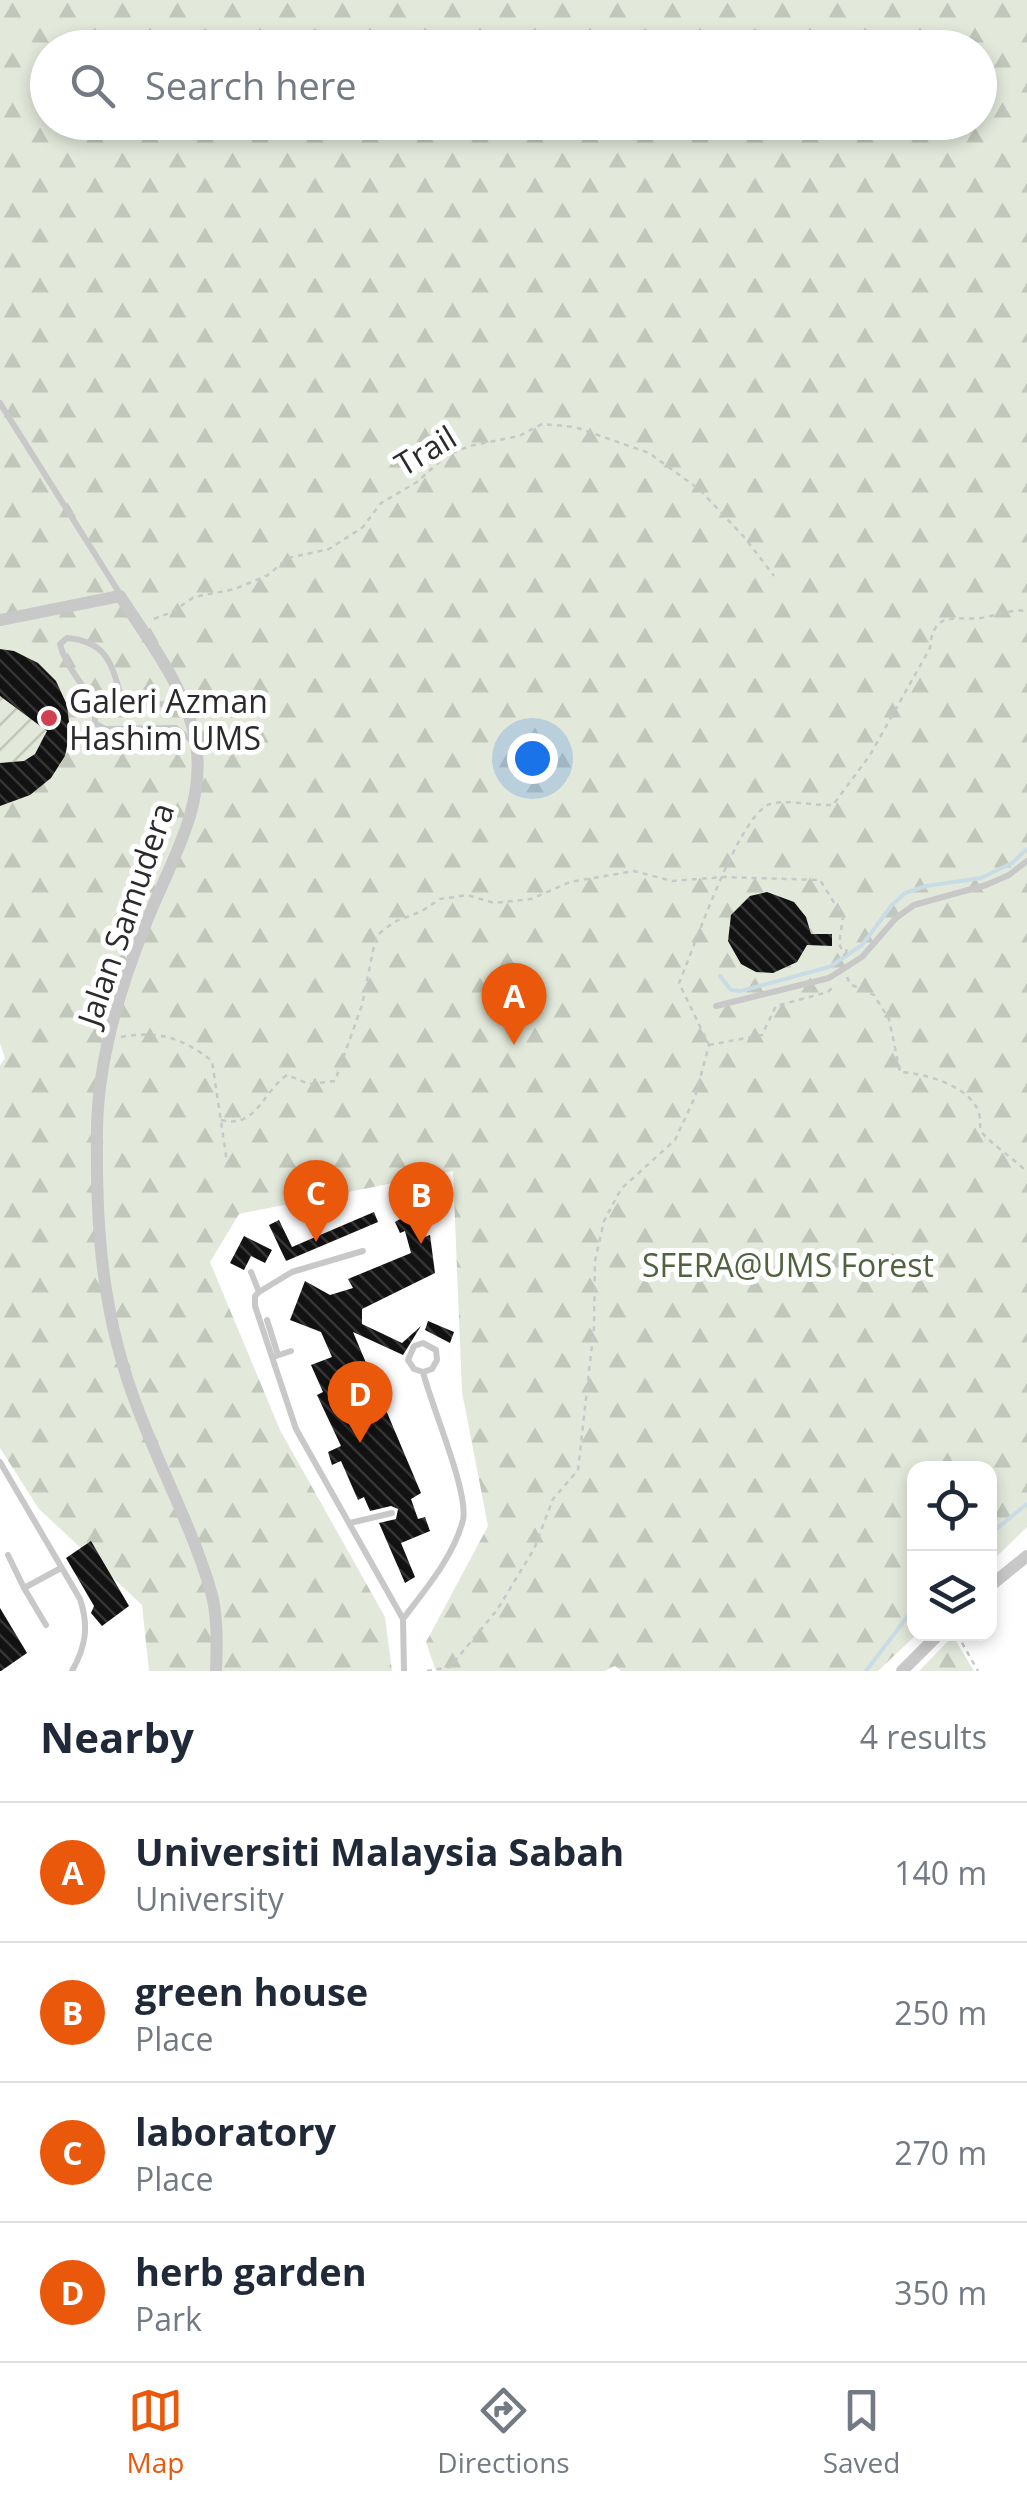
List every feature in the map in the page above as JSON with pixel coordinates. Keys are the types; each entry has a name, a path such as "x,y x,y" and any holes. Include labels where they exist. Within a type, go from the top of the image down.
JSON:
{"street":[{"path":"0,620 120,596"},
{"name":"Jalan Samudera","path":"120,596 185,703 196,744 197,790 185,837 145,924 120,994 107,1050 97,1124 98,1235 118,1348 139,1412 212,1591 216,1671"},
{"path":"997,1580 1027,1556"},
{"path":"902,1671 932,1641"}],"lane":[{"path":"0,402 120,596"},
{"path":"124,706 114,673 98,645 66,638 60,644 62,654 91,695 96,724 105,729 176,728 196,744"},
{"path":"95,713 104,707 185,703"},
{"path":"716,1006 829,978 862,957 896,918 914,905 986,885 1027,861"},
{"path":"364,1251 292,1272 259,1292 254,1301 266,1320 296,1429 403,1619 404,1671"},
{"path":"252,1272 259,1292"},
{"path":"423,1343 436,1350 437,1360 432,1369 423,1372 414,1369 408,1360 414,1346 423,1343"},
{"path":"274,1356 290,1351"},
{"path":"403,1619 439,1570 464,1517 446,1442 423,1372"},
{"path":"0,1462 80,1599 87,1621 82,1654 72,1671"},
{"path":"350,1523 392,1513"},
{"path":"8,1556 46,1625"},
{"path":"24,1588 61,1568"}],"path":[{"name":"Trail","path":"139,625 172,612 194,597 235,589 268,575 288,558 329,548 364,527 381,503 417,482 447,455 519,436 542,424 575,427 649,454 699,489 774,576"},
{"path":"427,1671 450,1667 497,1610 534,1550 553,1500 578,1470 594,1326 595,1261 604,1220 620,1189 675,1140 696,1097 709,1044 679,984 737,840 756,813 772,803 833,805 870,755 930,648 931,635 939,623 947,618 973,619 1027,610"},
{"path":"221,1120 234,1123 248,1119 276,1082 287,1075 309,1084 335,1081 362,1006 376,936 394,922 440,899 468,894 494,903 531,899 570,882 634,870 672,881 820,880 842,917 839,944 846,957 847,944"},
{"path":"709,1044 762,1035 776,1006 828,992 848,980 874,996 890,1019 900,1072 916,1073 956,1087 978,1109 979,1128 985,1137 1027,1172"},
{"path":"107,1050 120,1038 162,1034 182,1040 212,1061 228,1168"},
{"path":"962,1641 978,1671"}],"green space":[{"name":"SFERA@UMS Forest","path":"0,0 1027,0 1027,1527 997,1556 997,1461 907,1461 910,1641 878,1671 621,1671 615,1666 605,1671 436,1671 426,1642 488,1526 462,1392 453,1171 239,1214 210,1262 280,1430 385,1617 392,1671 149,1671 142,1605 39,1509 0,1448 0,1066 5,1058 0,1043"},
{"path":"0,690 46,730 39,746 17,761 0,763"},
{"path":"948,1641 956,1641 974,1671 919,1671"}],"building":[{"name":"Galeri Azman Hashim UMS","path":"0,649 38,663 56,681 67,705 70,731 65,756 51,778 30,795 0,806 0,763 24,761 35,754 47,731 0,696"},
{"path":"767,892 794,902 806,917 811,934 832,934 832,946 807,945 797,962 773,973 756,972 741,964 728,941 731,915 750,896"},
{"path":"421,1187 435,1190 434,1195 440,1200 436,1208 418,1207"},
{"path":"405,1208 419,1239 430,1235 435,1273 362,1309 362,1324 402,1343 421,1326 403,1355 353,1332 421,1493 411,1499 418,1519 425,1517 430,1531 401,1543 415,1577 405,1583 379,1523 396,1519 398,1509 391,1506 370,1511 364,1497 358,1500 341,1461 332,1465 328,1452 341,1446 317,1395 323,1392 311,1365 332,1357 321,1332 290,1320 305,1281 330,1295 353,1288 348,1279 411,1253 405,1231 400,1233 395,1222 402,1218 400,1210"},
{"path":"374,1212 378,1222 286,1261 269,1225 279,1220 292,1247"},
{"path":"244,1236 272,1250 265,1263 251,1256 244,1270 230,1263"},
{"path":"428,1321 454,1332 450,1343 425,1330"},
{"path":"91,1541 129,1606 102,1626 91,1613 94,1606 66,1558"},
{"path":"0,1608 27,1653 1,1671 0,1671"}],"waterway":[{"path":"831,966 862,945 905,893 981,878 1012,863 1027,849"},
{"path":"720,976 731,990 741,991 829,967"},
{"path":"997,1528 1027,1504"},
{"path":"866,1671 907,1617"}],"place":[{"name":"Galeri Azman Hashim UMS","path":"49,718"},
{"name":"Universiti Malaysia Sabah","path":"514,1045"},
{"name":"laboratory","path":"316,1242"},
{"name":"green house","path":"421,1244"},
{"name":"herb garden","path":"360,1443"}]}
